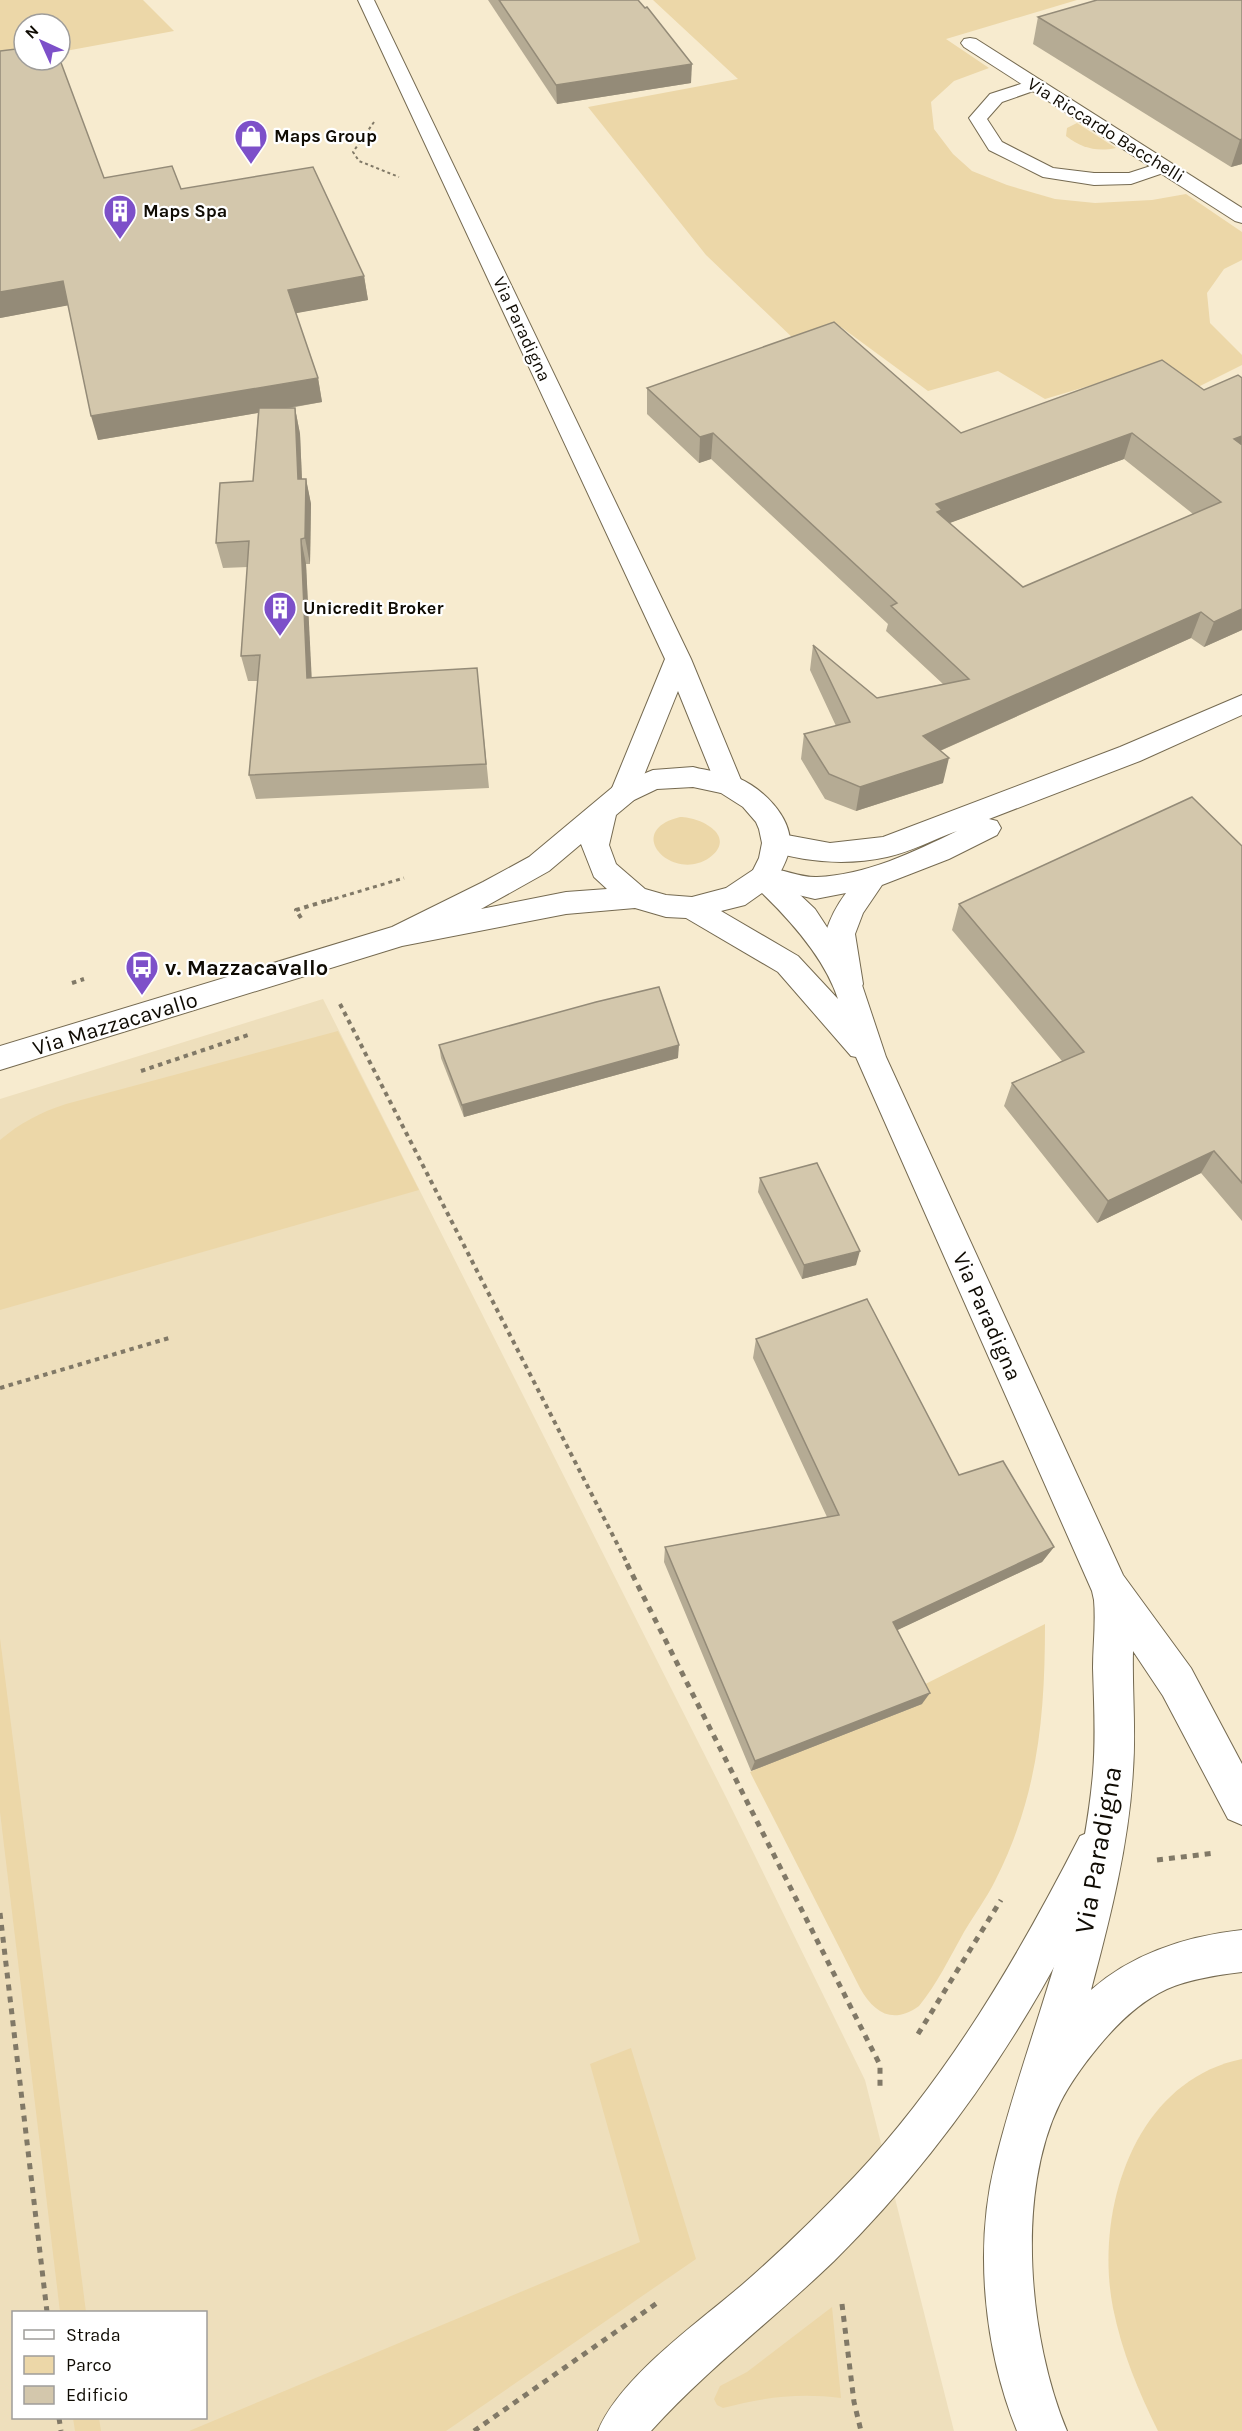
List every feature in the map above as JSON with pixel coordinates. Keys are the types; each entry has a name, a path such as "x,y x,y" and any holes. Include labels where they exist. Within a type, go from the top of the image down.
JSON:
{"street":[{"name":"Via Paradigna","path":"366,0 678,658 729,785"},
{"name":"Via Riccardo Bacchelli","path":"970,44 1242,217"},
{"path":"624,793 678,658"},
{"path":"603,812 624,793 653,780 693,777 729,785 753,800 768,817 776,843 773,858 763,877 815,888 872,879 939,852 1130,754 1242,704"},
{"path":"776,843 830,853 886,847 1130,754"},
{"name":"Via Paradigna","path":"603,812 595,845 604,870 635,897 666,906 692,908 735,897 763,877 805,917 848,984"},
{"name":"Via Mazzacavallo","path":"402,935 493,890 539,864 603,812"},
{"name":"Via Paradigna","path":"872,879 850,909 840,934 848,984 871,1057 1111,1590 1116,1625 1113,1661 1115,1739 1109,1809 1088,1919 1076,1967 1014,2173 1007,2230 1010,2295 1020,2361 1042,2431"},
{"name":"Via Mazzacavallo","path":"0,1058 320,958 402,935 566,903 635,897"},
{"name":"Via Paradigna","path":"692,908 788,964 871,1057"},
{"name":"Via Paradigna","path":"1104,1574 1177,1682 1242,1805"},
{"name":"Via Paradigna","path":"1029,2119 1051,2072 1080,2032 1114,1998 1152,1973 1196,1958 1242,1951"}],"lane":[{"path":"1033,85 996,98 978,118 995,146 1049,173 1094,179 1131,178 1163,167"},
{"path":"621,2431 677,2370 764,2296 831,2233 908,2149 943,2103 1000,2018 1084,1870 1103,1829 1109,1809"}],"path":[{"path":"375,116 374,124 361,138 353,152 359,161 406,180"},
{"path":"413,875 296,910 320,958 347,1022 630,1569 877,2059 882,2079 879,2094"},
{"path":"141,1071 256,1032"},
{"path":"0,1388 169,1338"},
{"path":"0,1913 47,2311"},
{"path":"831,2233 842,2297 854,2402 861,2431"},
{"path":"474,2431 670,2294"}],"shaded area":[{"path":"323,999 727,1799 865,2080 954,2431 0,2431 0,1099"}],"green space":[{"path":"0,0 143,0 174,31 72,50 72,12 12,12 12,60 0,61"},
{"path":"653,0 1077,0 946,39 989,68 954,81 931,102 934,129 953,154 972,171 1007,185 1055,199 1095,203 1152,200 1186,194 1242,232 1242,260 1224,269 1207,293 1210,323 1242,355 1242,365 1190,391 1152,367 1045,399 998,371 928,391 841,327 795,340 706,255 588,107 738,79"},
{"path":"1077,123 1116,148 1096,149 1084,146 1066,136 1067,128"},
{"path":"680,817 698,820 714,830 720,843 709,858 695,864 681,864 668,860 659,852 654,843 655,833 663,824"},
{"path":"338,1031 419,1190 0,1310 0,1140 31,1119 66,1104"},
{"path":"1045,1624 1041,1724 1036,1756 1021,1818 1009,1849 991,1888 926,1998 910,2012 901,2015 885,2014 865,1997 750,1772"},
{"path":"0,1638 86,2311 60,2311 0,1812"},
{"path":"631,2048 696,2259 446,2431 189,2431 640,2242 590,2064"},
{"path":"1242,2059 1242,2431 1158,2431 1131,2371 1113,2308 1109,2270 1110,2231 1117,2192 1130,2155 1149,2122 1174,2094 1205,2072"},
{"path":"832,2307 841,2398 796,2396 753,2401 723,2408 717,2405 714,2399 720,2386 747,2372"},
{"path":"73,2419 99,2419 101,2431 75,2431"}],"building":[{"path":"499,0 638,0 645,8 647,7 692,64 556,85"},
{"path":"1097,0 1242,0 1242,139 1240,140 1038,17"},
{"path":"12,50 12,72 64,72 104,178 172,166 181,189 313,167 364,276 288,290 318,378 91,416 63,281 0,292 0,51"},
{"path":"834,322 961,433 1162,360 1204,390 1238,375 1242,378 1242,436 1234,439 1242,445 1242,609 1214,622 1201,612 923,736 949,758 860,787 829,774 804,734 850,722 813,645 877,698 969,679 891,606 897,603 713,433 700,437 647,388","holes":["1132,433 1221,502 1023,587 937,512 942,510 936,504"]},
{"path":"259,408 295,408 298,479 306,479 305,538 301,539 307,678 477,668 486,764 249,775 260,655 241,656 249,541 216,543 220,483 253,481"},
{"path":"1192,797 1242,846 1242,1183 1214,1151 1108,1201 1012,1083 1084,1052 959,904"},
{"path":"659,987 679,1045 462,1105 439,1045"},
{"path":"817,1163 860,1251 804,1265 760,1178"},
{"path":"867,1299 959,1475 1003,1461 1054,1547 893,1622 930,1693 755,1761 665,1547 839,1515 756,1339"}],"place":[{"name":"Maps Group","path":"251,165"},
{"name":"Maps Spa","path":"120,240"},
{"name":"Unicredit Broker","path":"280,637"},
{"name":"v. Mazzacavallo","path":"142,996"}]}
